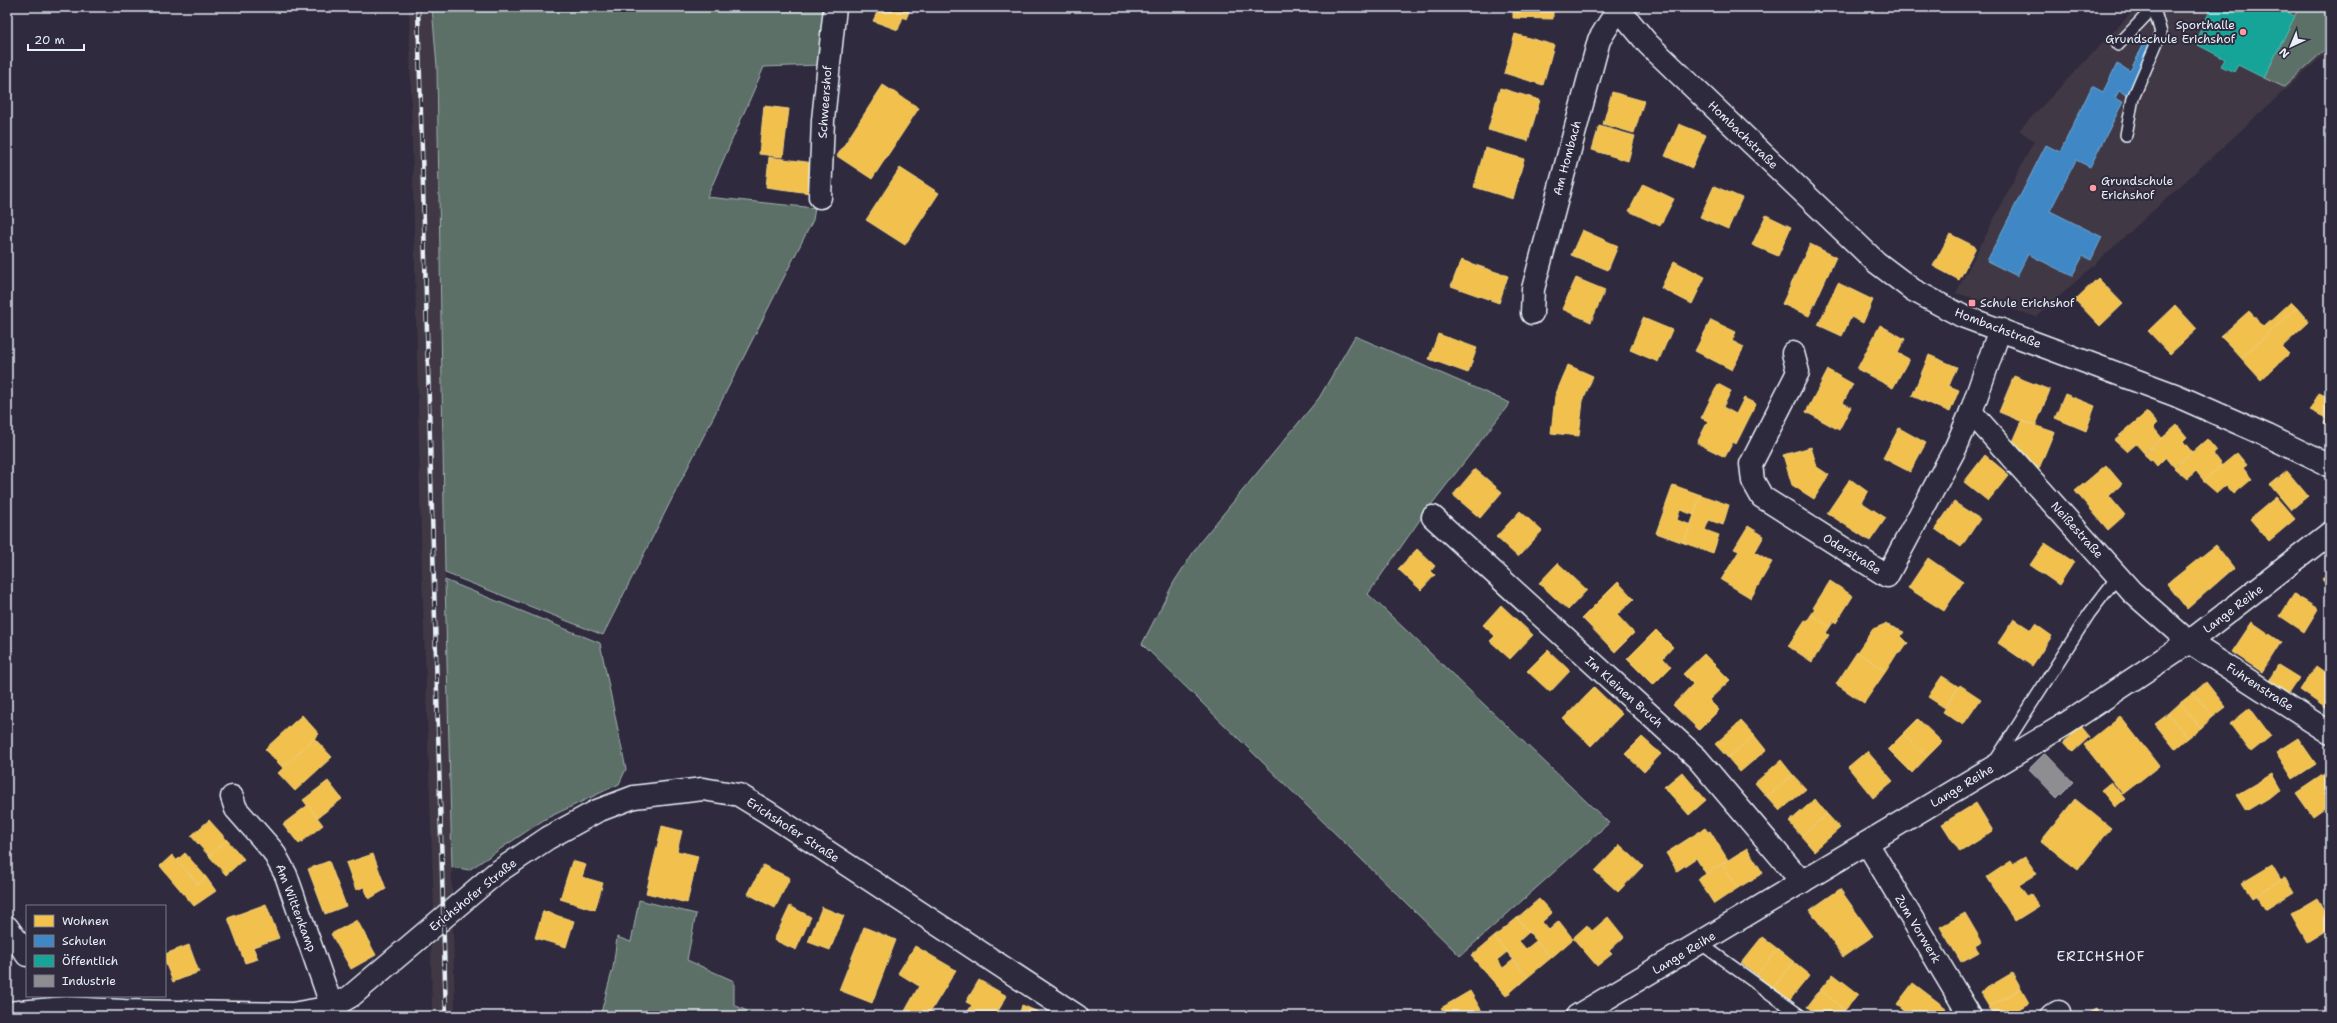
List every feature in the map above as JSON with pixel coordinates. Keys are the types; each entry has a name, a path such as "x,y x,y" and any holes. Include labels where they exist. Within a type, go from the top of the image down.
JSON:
{"street":[{"name":"Schweershof","path":"820,197 823,120 835,7"},
{"name":"Am Hombach","path":"1532,313 1533,289 1599,40 1617,8"},
{"name":"Hombachstraße","path":"1617,8 1648,44 1876,262 1913,290 1962,316 2175,395 2268,436 2330,466"},
{"name":"Oderstraße","path":"1793,353 1798,372 1751,464 1753,481 1762,497 1887,576 1956,447 1971,412 2000,329"},
{"name":"Neißestraße","path":"1971,412 2132,592 2190,642"},
{"name":"Im Kleinen Bruch","path":"1432,517 1696,758 1802,882"},
{"name":"Lange Reihe","path":"1578,1016 2064,725 2190,642 2330,533"},
{"name":"Fuhrenstraße","path":"2190,642 2330,733"},
{"name":"Erichshofer Straße","path":"7,1013 61,1002 124,1011 292,1014 332,1007 350,996 496,874 548,838 597,811 634,797 667,791 703,789 739,795 767,812 1076,1016"},
{"name":"Am Wittenkamp","path":"232,797 236,809 274,851 286,875 332,1007"},
{"name":"Zum Vorwerk","path":"1867,843 1970,1016"},
{"path":"7,927 26,954"}],"lane":[{"path":"2118,45 2154,7"},
{"path":"2126,136 2133,98 2161,33 2154,7"},
{"path":"1991,769 2022,716 2089,614 2118,576"},
{"path":"1700,943 1802,1016"}],"shaded area":[{"path":"409,7 432,7 437,67 445,580 455,1016 432,1016 431,950 434,909 422,576"},
{"name":"Grundschule Erichshof","path":"2137,7 2330,7 2330,49 2037,317 1956,293 2034,141 2019,130"}],"green space":[{"path":"432,7 825,7 820,65 764,67 707,197 815,208 813,220 603,635 445,573 437,67"},
{"path":"2299,7 2330,7 2330,45 2284,87 2264,78"},
{"path":"1355,336 1510,403 1424,514 1368,594 1609,823 1460,956 1142,644 1174,582 1200,542 1319,398"},
{"path":"445,580 600,643 626,769 619,784 545,819 469,870 452,867"},
{"path":"639,900 696,914 687,960 734,981 734,1005 758,1016 600,1016 613,968 617,937 631,942"}],"building: Wohnen":[{"path":"877,7 911,7 906,19 903,17 898,30 873,21 879,8"},
{"path":"1513,7 1553,7 1553,19 1513,18"},
{"path":"1515,34 1554,45 1543,85 1504,73"},
{"path":"883,85 919,108 872,179 837,156"},
{"path":"1500,88 1540,100 1528,141 1488,130"},
{"path":"1612,92 1644,101 1634,133 1603,124"},
{"path":"764,106 789,109 783,157 759,154"},
{"path":"1679,124 1706,135 1692,168 1665,156"},
{"path":"1599,126 1635,136 1628,161 1592,150"},
{"path":"1485,148 1524,159 1513,199 1474,187"},
{"path":"769,157 814,163 810,193 766,187"},
{"path":"900,168 939,193 905,245 866,220"},
{"path":"1643,184 1674,199 1660,226 1629,211"},
{"path":"1714,186 1742,198 1728,229 1700,217"},
{"path":"1766,215 1791,227 1778,256 1752,245"},
{"path":"1582,230 1618,246 1608,270 1571,255"},
{"path":"1950,234 1976,247 1959,280 1933,266"},
{"path":"1810,244 1836,257 1809,316 1782,304"},
{"path":"1461,260 1508,276 1499,303 1451,286"},
{"path":"1674,261 1705,277 1692,304 1661,288"},
{"path":"1576,278 1605,290 1591,322 1562,309"},
{"path":"2098,278 2123,304 2100,326 2075,300"},
{"path":"1838,283 1873,300 1863,323 1851,317 1842,336 1818,325"},
{"path":"2291,302 2297,308 2241,358 2221,336 2249,311 2264,327"},
{"path":"2175,305 2197,329 2170,354 2148,331"},
{"path":"2297,308 2309,322 2282,347 2289,354 2261,380 2241,358"},
{"path":"1643,318 1672,330 1658,362 1630,350"},
{"path":"1711,320 1736,332 1732,341 1744,347 1732,370 1695,351"},
{"path":"1880,325 1905,339 1898,353 1909,359 1893,388 1857,369"},
{"path":"1438,334 1477,348 1468,373 1429,359"},
{"path":"1929,355 1957,367 1949,386 1959,390 1950,412 1912,396"},
{"path":"1568,365 1593,376 1583,401 1579,436 1551,433 1555,396"},
{"path":"1828,370 1853,384 1843,403 1851,407 1839,430 1806,412"},
{"path":"2014,376 2050,390 2035,427 1999,412"},
{"path":"1718,384 1731,391 1723,407 1736,414 1744,398 1756,404 1736,444 1733,442 1725,457 1697,443 1708,421 1701,418"},
{"path":"2319,393 2330,398 2330,427 2324,423 2326,418 2310,410"},
{"path":"2065,394 2095,406 2086,431 2055,418"},
{"path":"2147,412 2157,423 2153,427 2162,438 2144,453 2136,444 2127,452 2114,440"},
{"path":"2022,421 2054,432 2038,471 2012,444"},
{"path":"2177,425 2187,437 2183,441 2192,452 2174,467 2166,457 2157,466 2144,454"},
{"path":"1899,428 1926,443 1910,472 1883,458"},
{"path":"2207,439 2217,451 2213,454 2222,466 2204,481 2196,471 2187,479 2174,468"},
{"path":"1811,447 1817,467 1829,475 1814,499 1792,485 1783,455"},
{"path":"2237,453 2247,465 2243,468 2252,479 2234,494 2226,485 2217,493 2203,481"},
{"path":"1985,455 2009,475 1988,501 1964,482"},
{"path":"2106,465 2122,484 2109,496 2125,515 2108,530 2075,491"},
{"path":"1475,469 1502,492 1480,518 1453,495"},
{"path":"2287,471 2308,496 2291,510 2270,485"},
{"path":"1850,479 1868,492 1861,502 1886,518 1870,541 1827,513"},
{"path":"1673,485 1701,495 1694,515 1680,510 1677,520 1691,525 1684,543 1656,533"},
{"path":"1701,495 1729,505 1723,525 1709,520 1705,530 1719,535 1713,553 1684,543"},
{"path":"2276,497 2295,519 2269,541 2250,519"},
{"path":"1954,502 1980,519 1961,547 1935,529"},
{"path":"1520,511 1542,531 1518,557 1496,537"},
{"path":"1748,526 1764,536 1755,552 1772,562 1751,598 1721,580 1739,551 1734,549"},
{"path":"2045,543 2074,562 2059,585 2030,565"},
{"path":"2216,545 2234,568 2187,609 2167,584"},
{"path":"1417,549 1435,566 1431,571 1435,575 1421,590 1398,569"},
{"path":"1928,558 1963,582 1944,611 1908,588"},
{"path":"1558,563 1587,590 1568,610 1539,583"},
{"path":"2330,573 2330,590 2322,579"},
{"path":"1830,581 1853,596 1836,623 1834,621 1830,627 1811,615 1815,609 1813,608"},
{"path":"1618,582 1634,599 1617,615 1634,633 1615,652 1582,618"},
{"path":"2294,594 2318,609 2304,632 2280,616"},
{"path":"1501,605 1533,635 1510,659 1490,641 1495,636 1483,625"},
{"path":"1811,615 1830,627 1826,633 1829,635 1812,662 1788,646 1805,620 1807,621"},
{"path":"2014,619 2031,630 2035,624 2052,636 2032,666 1998,643"},
{"path":"2252,622 2281,642 2262,672 2232,652"},
{"path":"1885,624 1904,632 1901,636 1908,643 1901,653 1898,652 1886,671 1857,652 1873,629"},
{"path":"1656,630 1673,647 1663,658 1671,667 1653,685 1627,659"},
{"path":"1548,650 1570,671 1550,692 1527,671"},
{"path":"1857,652 1886,671 1864,703 1836,684"},
{"path":"1704,654 1730,680 1709,700 1719,710 1699,730 1673,705 1693,684 1683,674"},
{"path":"2278,665 2299,678 2289,693 2269,680"},
{"path":"2316,666 2330,676 2330,705 2327,709 2300,690"},
{"path":"1942,676 1959,687 1945,708 1928,697"},
{"path":"2206,682 2226,707 2213,717 2193,693"},
{"path":"1960,685 1981,699 1963,725 1943,712"},
{"path":"1594,687 1622,714 1591,746 1563,719"},
{"path":"2193,693 2213,717 2201,728 2180,703"},
{"path":"2180,703 2201,728 2188,738 2168,714"},
{"path":"2250,708 2271,736 2251,752 2230,724"},
{"path":"2168,714 2188,738 2175,749 2155,724"},
{"path":"302,715 319,734 283,768 265,749"},
{"path":"2120,716 2159,766 2123,794 2084,745"},
{"path":"1918,719 1942,742 1927,757 1903,734"},
{"path":"1741,721 1754,735 1728,758 1715,744"},
{"path":"2081,727 2089,737 2073,752 2064,742"},
{"path":"1903,734 1927,757 1912,773 1888,749"},
{"path":"1754,735 1766,750 1740,772 1728,758"},
{"path":"1642,737 1661,754 1644,772 1625,754"},
{"path":"314,738 332,757 295,791 278,773"},
{"path":"2298,738 2316,764 2293,779 2276,752"},
{"path":"1867,751 1893,781 1873,798 1848,767"},
{"path":"1781,760 1793,775 1767,797 1755,783"},
{"path":"2330,770 2330,805 2313,817 2296,793"},
{"path":"1682,772 1706,800 1689,815 1664,787"},
{"path":"2272,774 2281,790 2246,811 2236,795"},
{"path":"1793,775 1806,789 1780,811 1767,797"},
{"path":"328,781 342,799 317,818 303,800"},
{"path":"2111,782 2125,799 2115,807 2101,790"},
{"path":"1815,799 1827,814 1801,836 1789,822"},
{"path":"2075,799 2111,828 2078,870 2041,841"},
{"path":"1976,803 1993,831 1960,852 1942,824"},
{"path":"308,805 323,825 299,844 283,824"},
{"path":"1827,814 1840,828 1814,851 1801,836"},
{"path":"209,820 227,840 209,856 191,836"},
{"path":"662,826 682,831 677,851 698,856 687,903 646,893"},
{"path":"1705,828 1708,832 1710,831 1728,860 1706,874 1696,858 1677,871 1666,853"},
{"path":"227,840 244,859 226,875 209,856"},
{"path":"1620,845 1643,866 1618,892 1595,871"},
{"path":"1747,848 1763,873 1738,888 1722,864"},
{"path":"185,853 206,877 198,884 177,860"},
{"path":"373,854 386,889 369,899 364,887 356,890 346,863"},
{"path":"172,855 198,884 206,877 216,891 194,906 160,866"},
{"path":"2025,857 2037,874 2019,885 2027,896 2031,894 2039,906 2015,921 1987,877 2011,861 2013,864"},
{"path":"329,861 346,906 325,914 308,869"},
{"path":"572,861 586,865 582,877 603,883 595,910 560,899"},
{"path":"1722,864 1738,888 1714,904 1698,879"},
{"path":"763,865 790,878 775,908 748,894"},
{"path":"2272,865 2281,880 2252,898 2242,883"},
{"path":"2285,877 2294,892 2265,910 2256,896"},
{"path":"1840,889 1873,936 1843,957 1810,910"},
{"path":"2318,898 2330,919 2330,928 2307,942 2291,914"},
{"path":"1539,899 1552,913 1542,922 1549,930 1559,921 1573,939 1551,958 1517,918"},
{"path":"266,904 279,938 253,947 258,959 245,963 228,918"},
{"path":"790,906 811,917 796,950 774,940"},
{"path":"822,907 844,916 830,950 808,942"},
{"path":"543,911 574,921 566,947 535,938"},
{"path":"1965,913 1982,942 1975,946 1979,952 1961,962 1940,927"},
{"path":"1608,917 1624,937 1609,951 1612,954 1597,966 1573,938 1587,925 1592,931"},
{"path":"1517,918 1529,932 1519,941 1526,949 1536,941 1551,958 1528,977 1494,937"},
{"path":"357,920 376,955 351,969 331,934"},
{"path":"864,927 896,940 872,1003 839,990"},
{"path":"1494,937 1507,952 1497,960 1503,968 1513,960 1528,977 1506,996 1471,956"},
{"path":"1762,937 1778,949 1757,975 1741,963"},
{"path":"189,945 199,972 173,982 166,964 166,954"},
{"path":"915,946 956,970 928,1016 914,1016 905,1011 919,986 898,973"},
{"path":"1778,949 1794,962 1773,988 1757,975"},
{"path":"1794,962 1810,975 1789,1001 1773,988"},
{"path":"2012,973 2021,989 1989,1007 1980,992"},
{"path":"1833,974 1859,994 1845,1010 1820,990"},
{"path":"979,980 1007,996 995,1016 965,1016 972,1005 966,1002"},
{"path":"1913,983 1946,1008 1939,1016 1912,1016 1897,1004"},
{"path":"2021,989 2029,1003 2007,1016 1994,1016 1989,1007"},
{"path":"1820,990 1845,1010 1841,1016 1819,1016 1807,1007"},
{"path":"1470,991 1483,1013 1478,1016 1447,1016 1441,1008"},
{"path":"1022,1005 1043,1014 1042,1016 1019,1016"},
{"path":"2096,1009 2100,1016 2083,1016"}],"building: Schulen":[{"path":"2147,38 2154,41 2127,95 2119,91 2115,98 2123,102 2090,167 2076,160 2050,211 2102,237 2091,260 2083,256 2072,276 2028,254 2017,276 1987,261 2046,145 2060,152 2092,86 2103,92 2117,64 2130,71"}],"building: Öffentlich":[{"name":"Sporthalle Grundschule Erichshof","path":"2212,7 2277,7 2295,16 2264,78 2238,65 2234,72 2221,66 2225,59 2194,43"}],"building: Industrie":[{"path":"2045,753 2073,782 2057,798 2029,769"}],"railway":[{"path":"418,7 446,1016"}],"place":[{"name":"Sporthalle Grundschule Erichshof","path":"2243,32"},
{"name":"Grundschule Erichshof","path":"2093,188"},
{"name":"Schule Erichshof","path":"1972,303"}],"district":[{"name":"ERICHSHOF","path":"2101,956"}]}
